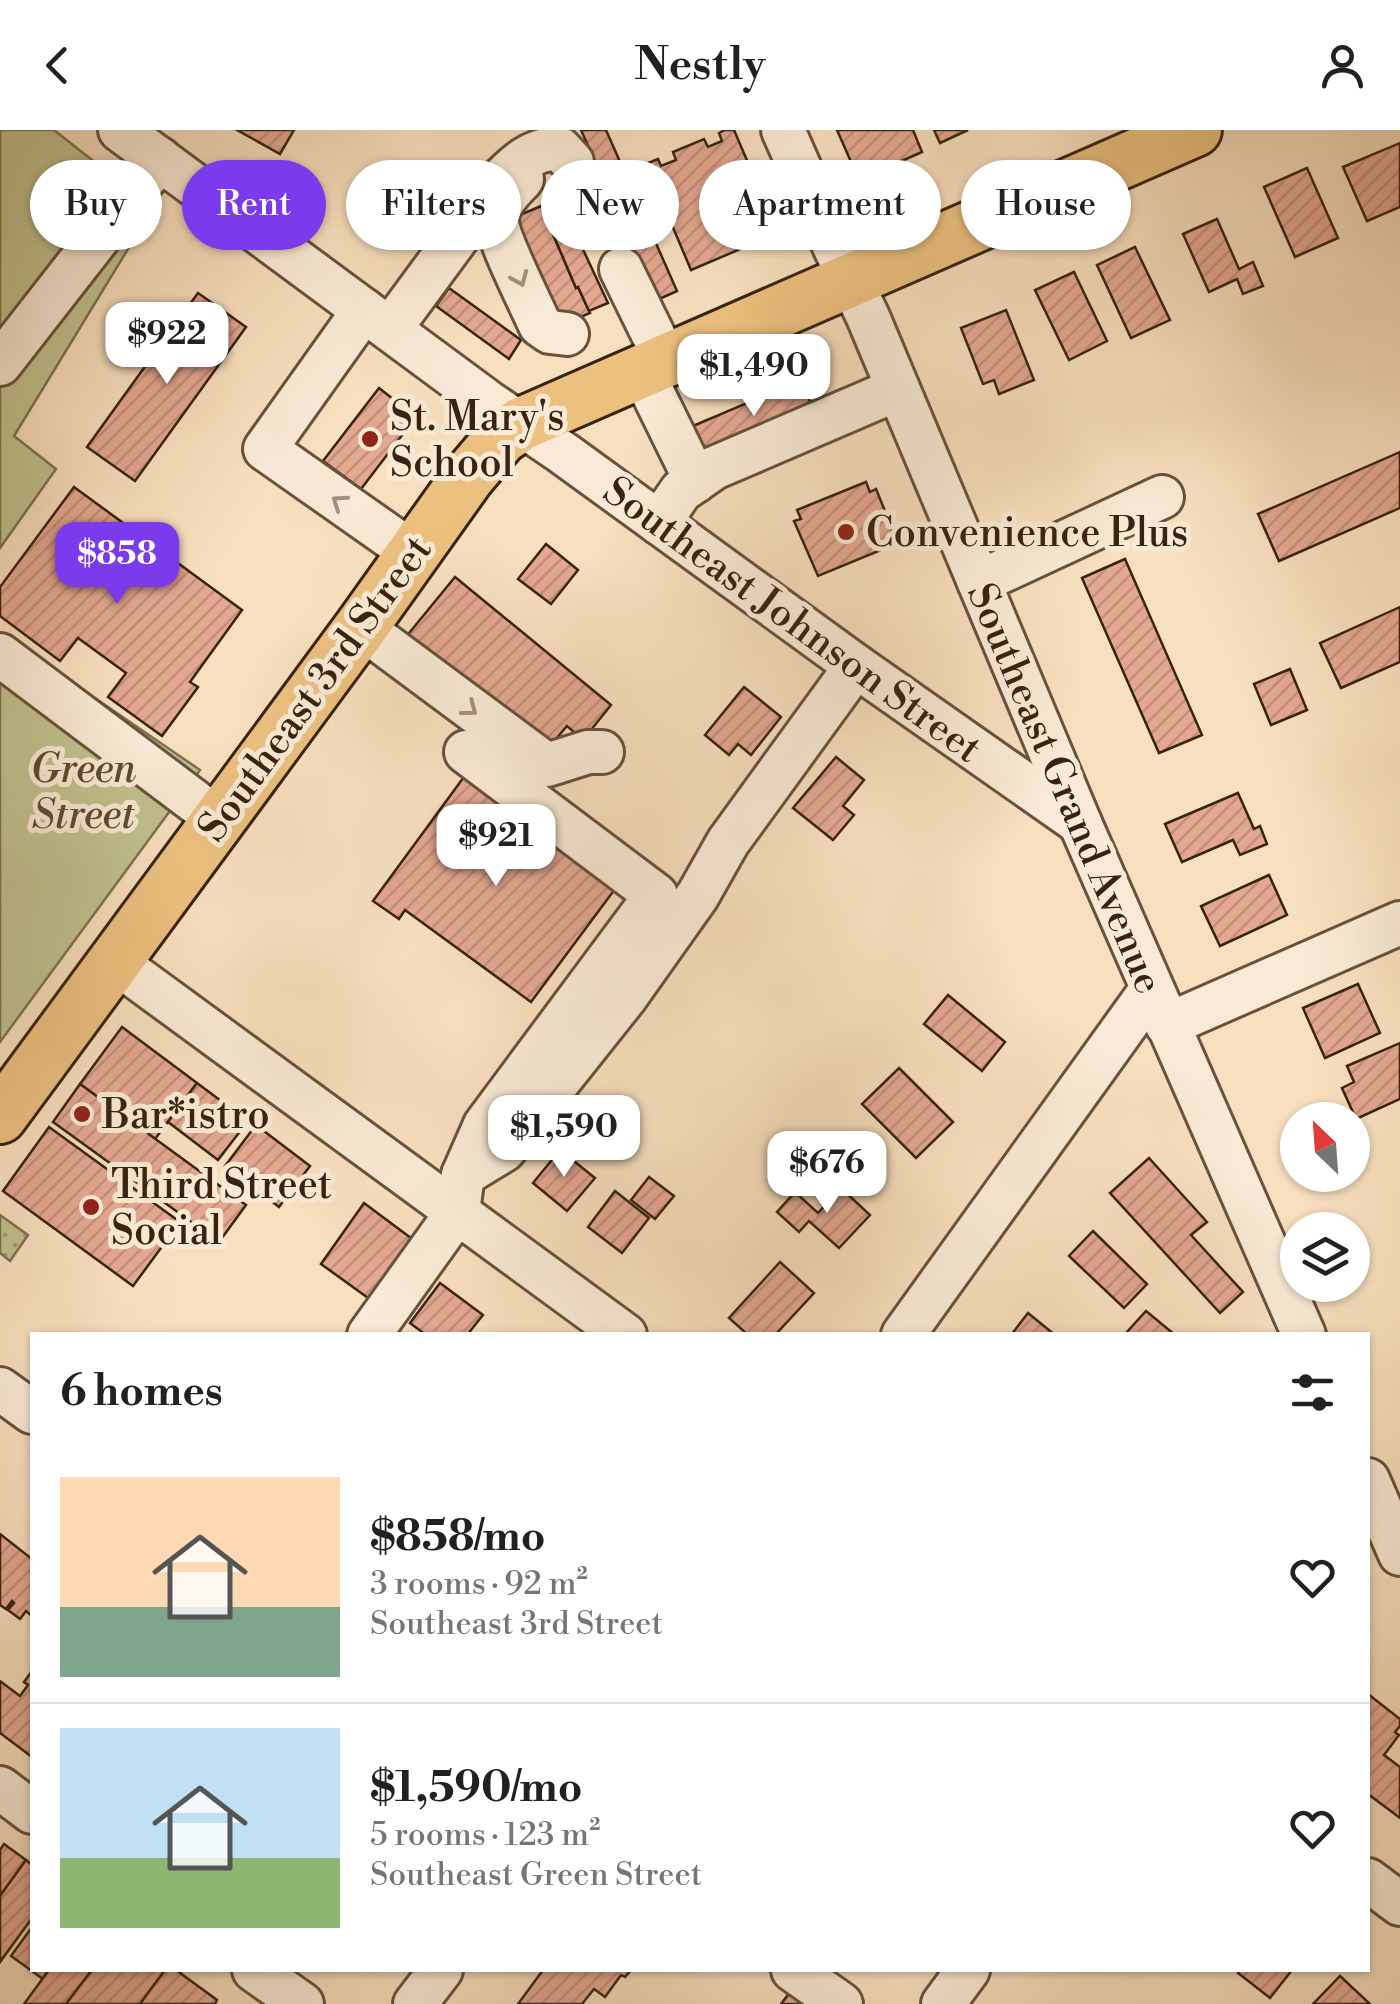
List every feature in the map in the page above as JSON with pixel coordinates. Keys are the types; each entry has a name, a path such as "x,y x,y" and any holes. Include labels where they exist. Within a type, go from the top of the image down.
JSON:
{"main road":[{"name":"Southeast 3rd Street","path":"0,1117 468,476 502,438 521,424 1195,130"}],"street":[{"name":"Southeast Grand Avenue","path":"784,130 868,316 1159,1008 1303,1332"},
{"name":"Southeast Johnson Street","path":"144,141 377,319 1080,824"},
{"path":"0,364 144,141"},
{"path":"413,554 266,450 377,319 440,260 496,185 521,162 546,148 560,149 572,162 540,166 524,177 509,192 497,219 540,325 550,332 567,334"},
{"path":"622,269 696,481"},
{"path":"660,523 681,491 714,468 898,390"},
{"path":"979,582 1162,497"},
{"path":"361,626 546,764 602,752"},
{"path":"0,655 218,819"},
{"path":"460,1193 504,1150 624,998 698,895 728,842 856,666"},
{"path":"371,1332 460,1193 485,1125 656,895 466,752"},
{"path":"906,1332 1159,1008 1400,923"},
{"path":"114,962 460,1193 622,1332"},
{"path":"0,1389 30,1411"},
{"path":"1370,1485 1400,1554"},
{"path":"1370,1882 1400,1904"},
{"path":"257,1972 302,2004"},
{"path":"416,2004 439,1972"},
{"path":"796,1972 841,2004"},
{"path":"943,2004 967,1972"}],"green space":[{"path":"0,130 54,130 92,160 30,160 30,250 127,250 14,436 56,469 0,548"},
{"name":"Green Street","path":"0,633 200,770 0,1042"},
{"path":"0,1215 28,1235 10,1261 0,1253"}],"building":[{"path":"237,130 294,130 280,154"},
{"path":"581,130 606,130 619,160 594,160"},
{"path":"734,130 747,160 699,160 699,250 738,250 691,270 679,242 679,160 673,152 704,139 708,147 722,141 719,133"},
{"path":"837,130 913,130 922,152 904,160 850,160"},
{"path":"934,130 968,130 940,143"},
{"path":"1400,143 1400,207 1367,221 1343,167"},
{"path":"1307,168 1338,238 1295,257 1264,187"},
{"path":"541,206 541,250 560,250 590,313 552,330 520,250 521,214"},
{"path":"1217,219 1239,269 1253,262 1263,286 1243,294 1237,279 1209,292 1183,234"},
{"path":"1135,247 1170,320 1131,338 1097,265"},
{"path":"560,250 583,250 608,303 589,311"},
{"path":"635,250 659,250 677,291 657,300"},
{"path":"1074,272 1107,341 1069,360 1035,290"},
{"path":"449,288 521,340 509,359 436,306"},
{"path":"198,293 246,327 135,481 87,447"},
{"path":"1006,310 1034,380 999,394 994,380 983,384 961,328"},
{"path":"801,380 814,412 707,457 693,426"},
{"name":"St. Mary's School","path":"379,388 416,417 361,489 323,461"},
{"path":"1400,452 1400,508 1279,561 1258,514"},
{"name":"Convenience Plus","path":"866,482 870,492 876,489 898,543 818,576 794,521 801,519 797,510"},
{"path":"74,487 242,610 190,682 198,687 162,736 108,697 126,673 78,638 60,661 0,616 0,587"},
{"path":"546,544 578,570 551,604 518,579"},
{"path":"1125,559 1202,735 1159,753 1082,578"},
{"path":"455,577 611,705 583,740 567,726 545,752 405,638"},
{"path":"1400,607 1400,662 1341,688 1320,643"},
{"path":"1290,669 1307,710 1271,725 1254,684"},
{"path":"744,687 781,717 751,755 738,744 729,755 705,735"},
{"path":"836,757 864,780 843,806 854,815 833,840 793,808"},
{"path":"469,770 495,789 490,797 615,889 531,1002 405,910 399,919 373,901"},
{"path":"1238,793 1254,829 1260,826 1267,844 1240,855 1233,840 1182,862 1165,824"},
{"path":"1269,875 1287,915 1220,946 1201,906"},
{"path":"1358,984 1380,1033 1325,1058 1303,1008"},
{"path":"948,995 1005,1042 982,1071 924,1024"},
{"path":"122,1027 197,1083 155,1139 80,1084"},
{"path":"1400,1043 1400,1099 1370,1113 1370,1102 1348,1102 1342,1088 1354,1082 1347,1066"},
{"path":"899,1068 953,1122 916,1158 862,1104"},
{"path":"197,1083 248,1121 218,1160 168,1122"},
{"path":"80,1084 246,1205 219,1242 53,1122"},
{"path":"256,1125 310,1166 279,1207 225,1166"},
{"name":"Third Street Social","path":"49,1127 180,1222 133,1286 3,1191"},
{"path":"560,1150 595,1178 567,1211 533,1183"},
{"path":"1149,1158 1207,1222 1191,1235 1243,1292 1220,1313 1110,1193"},
{"path":"649,1177 674,1196 655,1219 631,1200"},
{"path":"841,1188 870,1215 839,1248 809,1221 799,1232 777,1212 795,1192 818,1213"},
{"path":"615,1191 649,1218 622,1253 588,1227"},
{"path":"364,1203 419,1244 375,1303 321,1264"},
{"path":"1093,1231 1147,1284 1124,1308 1069,1256"},
{"path":"780,1262 814,1293 778,1332 745,1332 729,1318"},
{"path":"440,1283 483,1315 469,1332 422,1332 410,1323"},
{"path":"1146,1311 1172,1332 1127,1332"},
{"path":"1028,1313 1051,1332 1013,1332"},
{"path":"0,1534 30,1557 30,1614 26,1611 20,1619 8,1610 12,1601 6,1609 0,1605"},
{"path":"30,1674 30,1756 0,1733 0,1681 20,1696 28,1685 24,1682"},
{"path":"1370,1696 1400,1719 1395,1732 1399,1735 1384,1755 1400,1767 1400,1818 1370,1796"},
{"path":"4,1844 26,1860 0,1896 0,1850"},
{"path":"26,1860 30,1863 30,1921 0,1962 0,1896"},
{"path":"30,1930 30,1970 11,1956"},
{"path":"48,1972 90,1972 66,2004 24,2004"},
{"path":"90,1972 164,1972 140,2004 66,2004"},
{"path":"164,1972 179,1972 217,2000 215,2004 140,2004"},
{"path":"542,1972 629,1972 625,1977 621,1975 605,1997 594,1989 582,2004 518,2004"},
{"path":"1239,1972 1290,1972 1270,1998"},
{"path":"1340,1976 1370,2004 1313,2004"},
{"path":"790,1992 806,2004 781,2004"}],"place":[{"name":"St. Mary's School","path":"370,439"},
{"name":"Convenience Plus","path":"846,532"},
{"name":"Bar*istro","path":"82,1114"},
{"name":"Third Street Social","path":"91,1207"}]}
